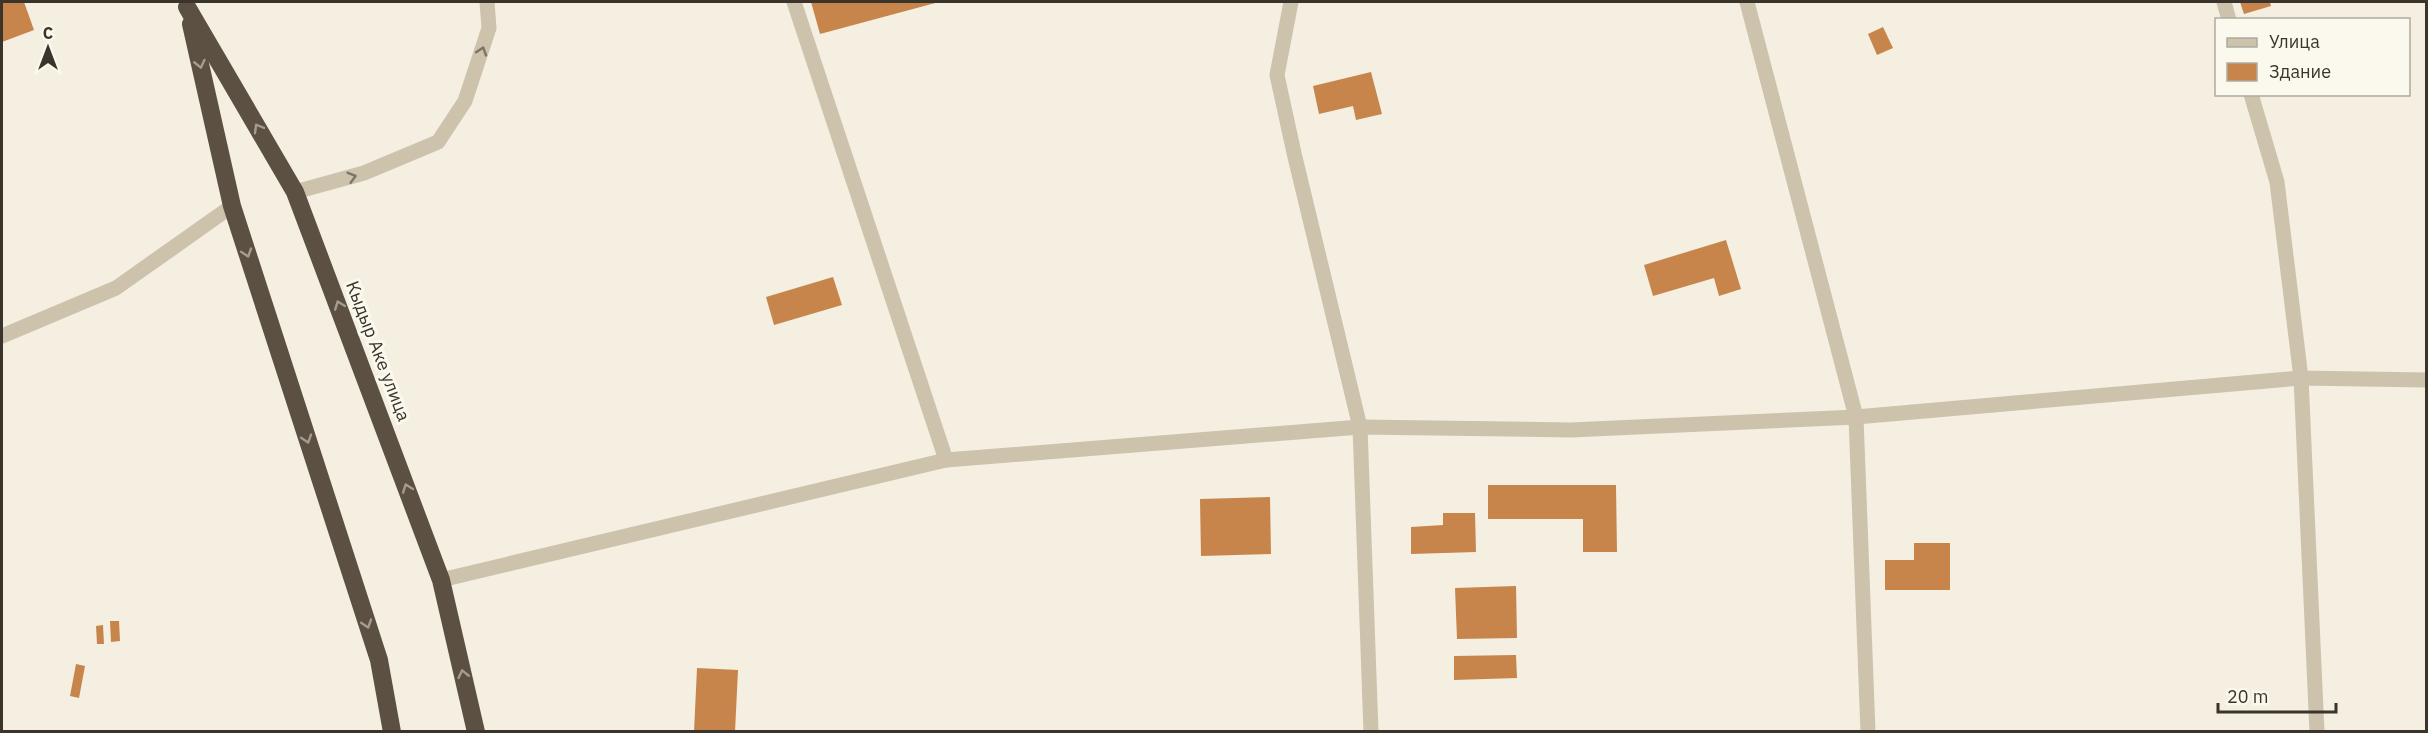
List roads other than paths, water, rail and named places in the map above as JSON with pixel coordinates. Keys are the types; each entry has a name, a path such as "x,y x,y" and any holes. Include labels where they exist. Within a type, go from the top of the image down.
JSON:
{"highway":[{"name":"Кыдыр Аке улица","path":"186,4 296,192 441,580 476,732"},
{"name":"Кыдыр Аке улица","path":"186,4 232,206 379,660 392,732"}],"street":[{"path":"296,192 364,173 438,142 465,101 489,28 487,2"},
{"path":"794,2 946,460"},
{"path":"1292,2 1277,75 1360,427 1371,732"},
{"path":"1747,2 1856,417 1868,732"},
{"path":"2224,2 2228,18"},
{"path":"2253,96 2277,182 2301,378 2317,732"},
{"path":"2,336 116,288 232,206"},
{"path":"441,580 946,460 1360,427 1571,430 1856,417 2301,378 2427,380"}]}
